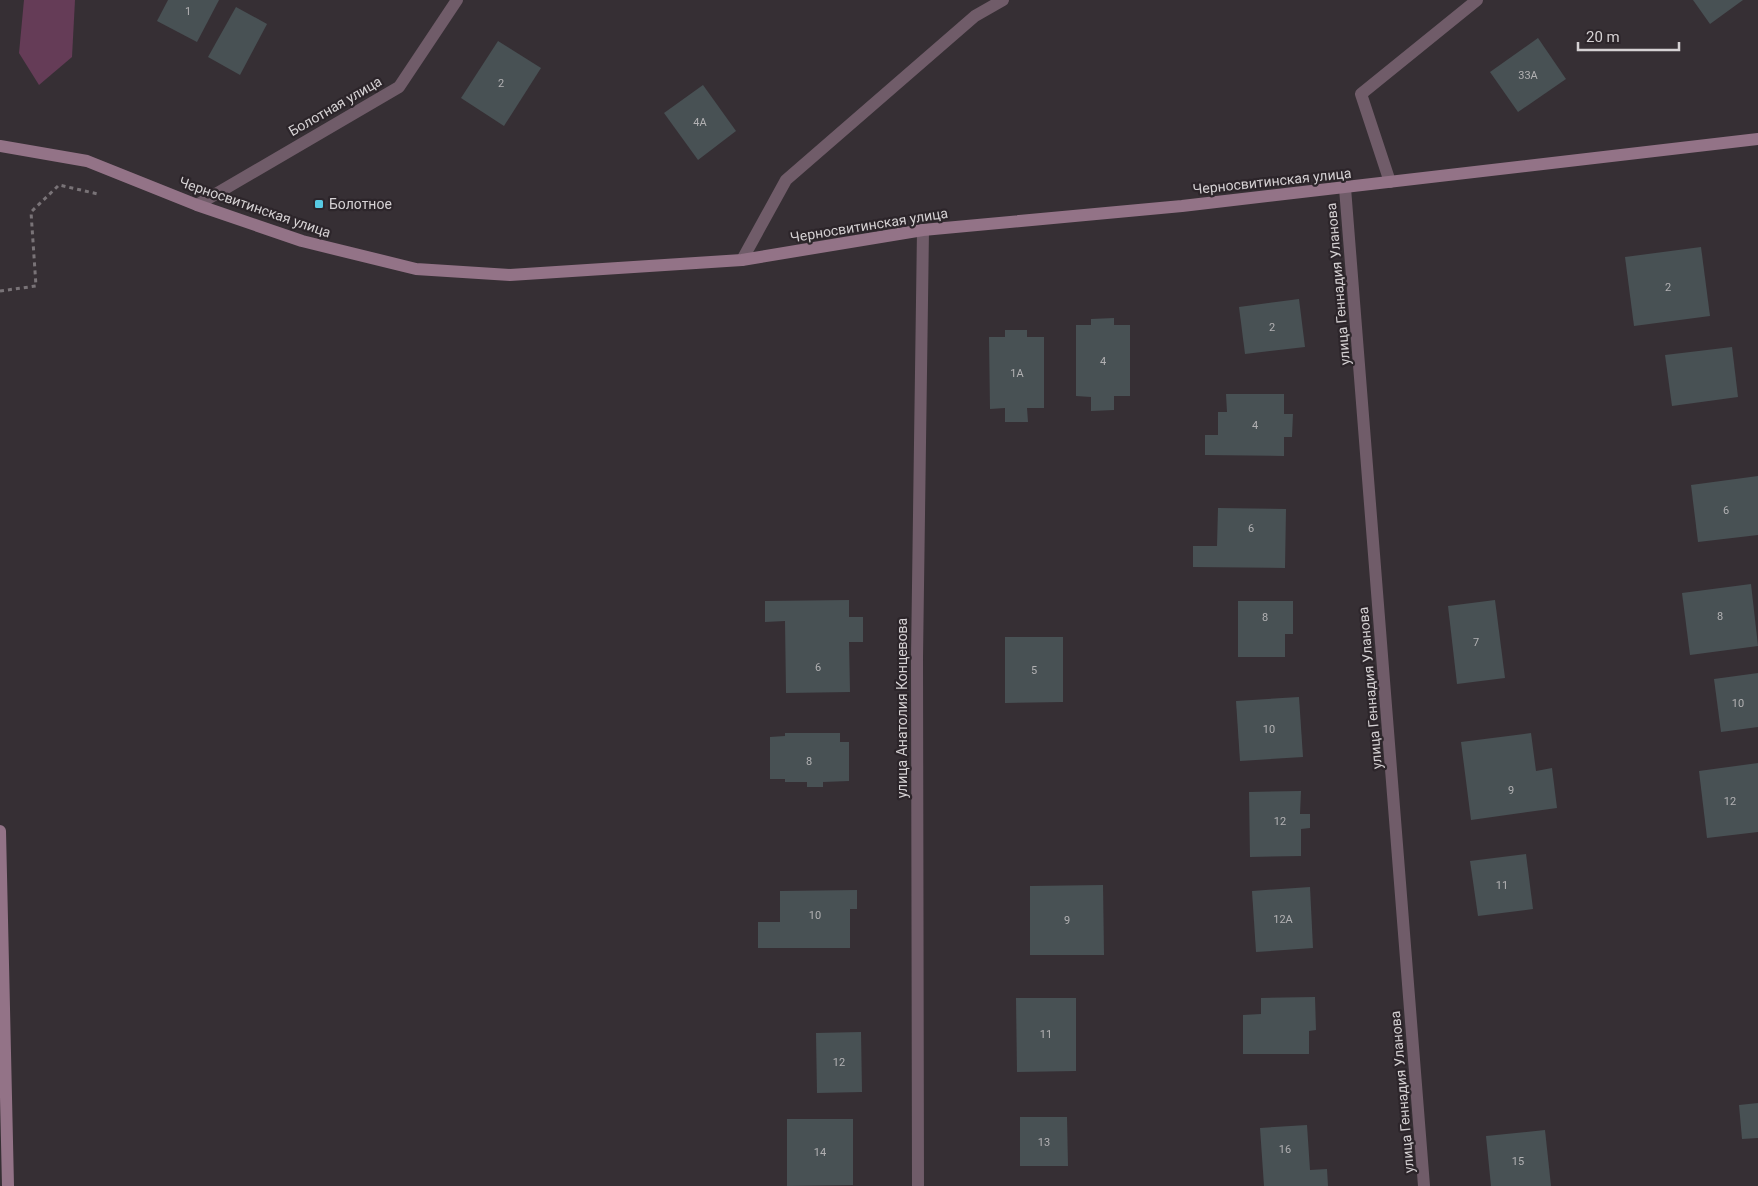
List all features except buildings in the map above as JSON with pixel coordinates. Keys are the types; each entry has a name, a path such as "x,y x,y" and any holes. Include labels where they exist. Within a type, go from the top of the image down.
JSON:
{"street":[{"name":"Болотная улица","path":"197,205 399,86 457,0"},
{"path":"742,260 786,180 975,16 1003,0"},
{"path":"1390,182 1360,94 1477,0"},
{"name":"Черносвитинская улица","path":"0,146 87,161 197,205 302,241 416,269 510,275 742,260 923,230 1182,206 1758,139"},
{"name":"улица Геннадия Уланова","path":"1345,188 1424,1186"},
{"name":"улица Анатолия Концевова","path":"918,1186 917,657 923,230"},
{"path":"0,831 8,1186"}],"path":[{"path":"0,291 36,286 31,212 59,185 103,195"}],"shaded area":[{"path":"24,0 75,0 72,57 39,85 19,53"}],"place":[{"name":"Болотное","path":"319,204"}]}
